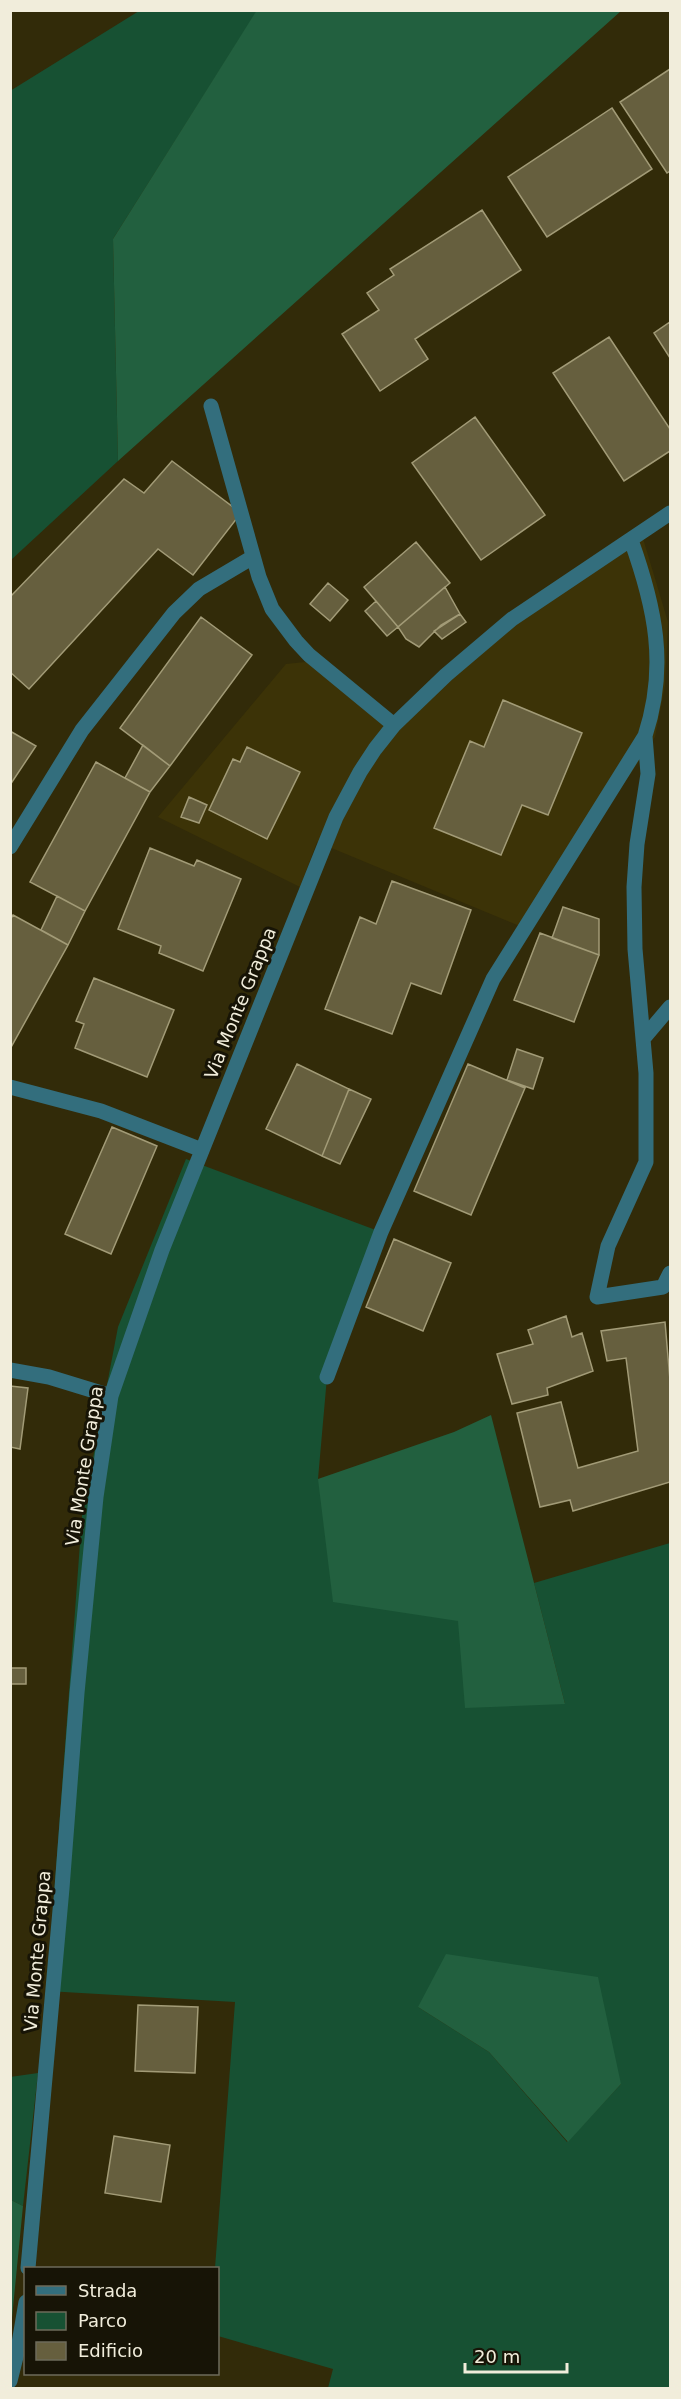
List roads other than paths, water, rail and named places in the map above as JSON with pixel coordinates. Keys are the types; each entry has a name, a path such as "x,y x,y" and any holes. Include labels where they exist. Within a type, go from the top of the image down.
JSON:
{"street":[{"path":"211,406 253,557 268,600 296,641 394,725"},
{"name":"Via Monte Grappa","path":"28,2267 96,1497 111,1396 162,1250 336,817 360,772 394,725 446,675 512,619 670,513"},
{"path":"327,1377 381,1232 493,979 645,736 655,696 658,657 649,596 631,540"},
{"path":"10,847 82,730 174,613 199,589 253,557"},
{"path":"645,736 648,774 637,844 634,887 635,949 646,1073 646,1162 608,1246 597,1297 663,1287 670,1273"},
{"path":"643,1039 670,1007"},
{"path":"10,1087 101,1111 202,1150"},
{"path":"10,1370 49,1377 111,1396"},
{"path":"10,2381 24,2314"}]}
